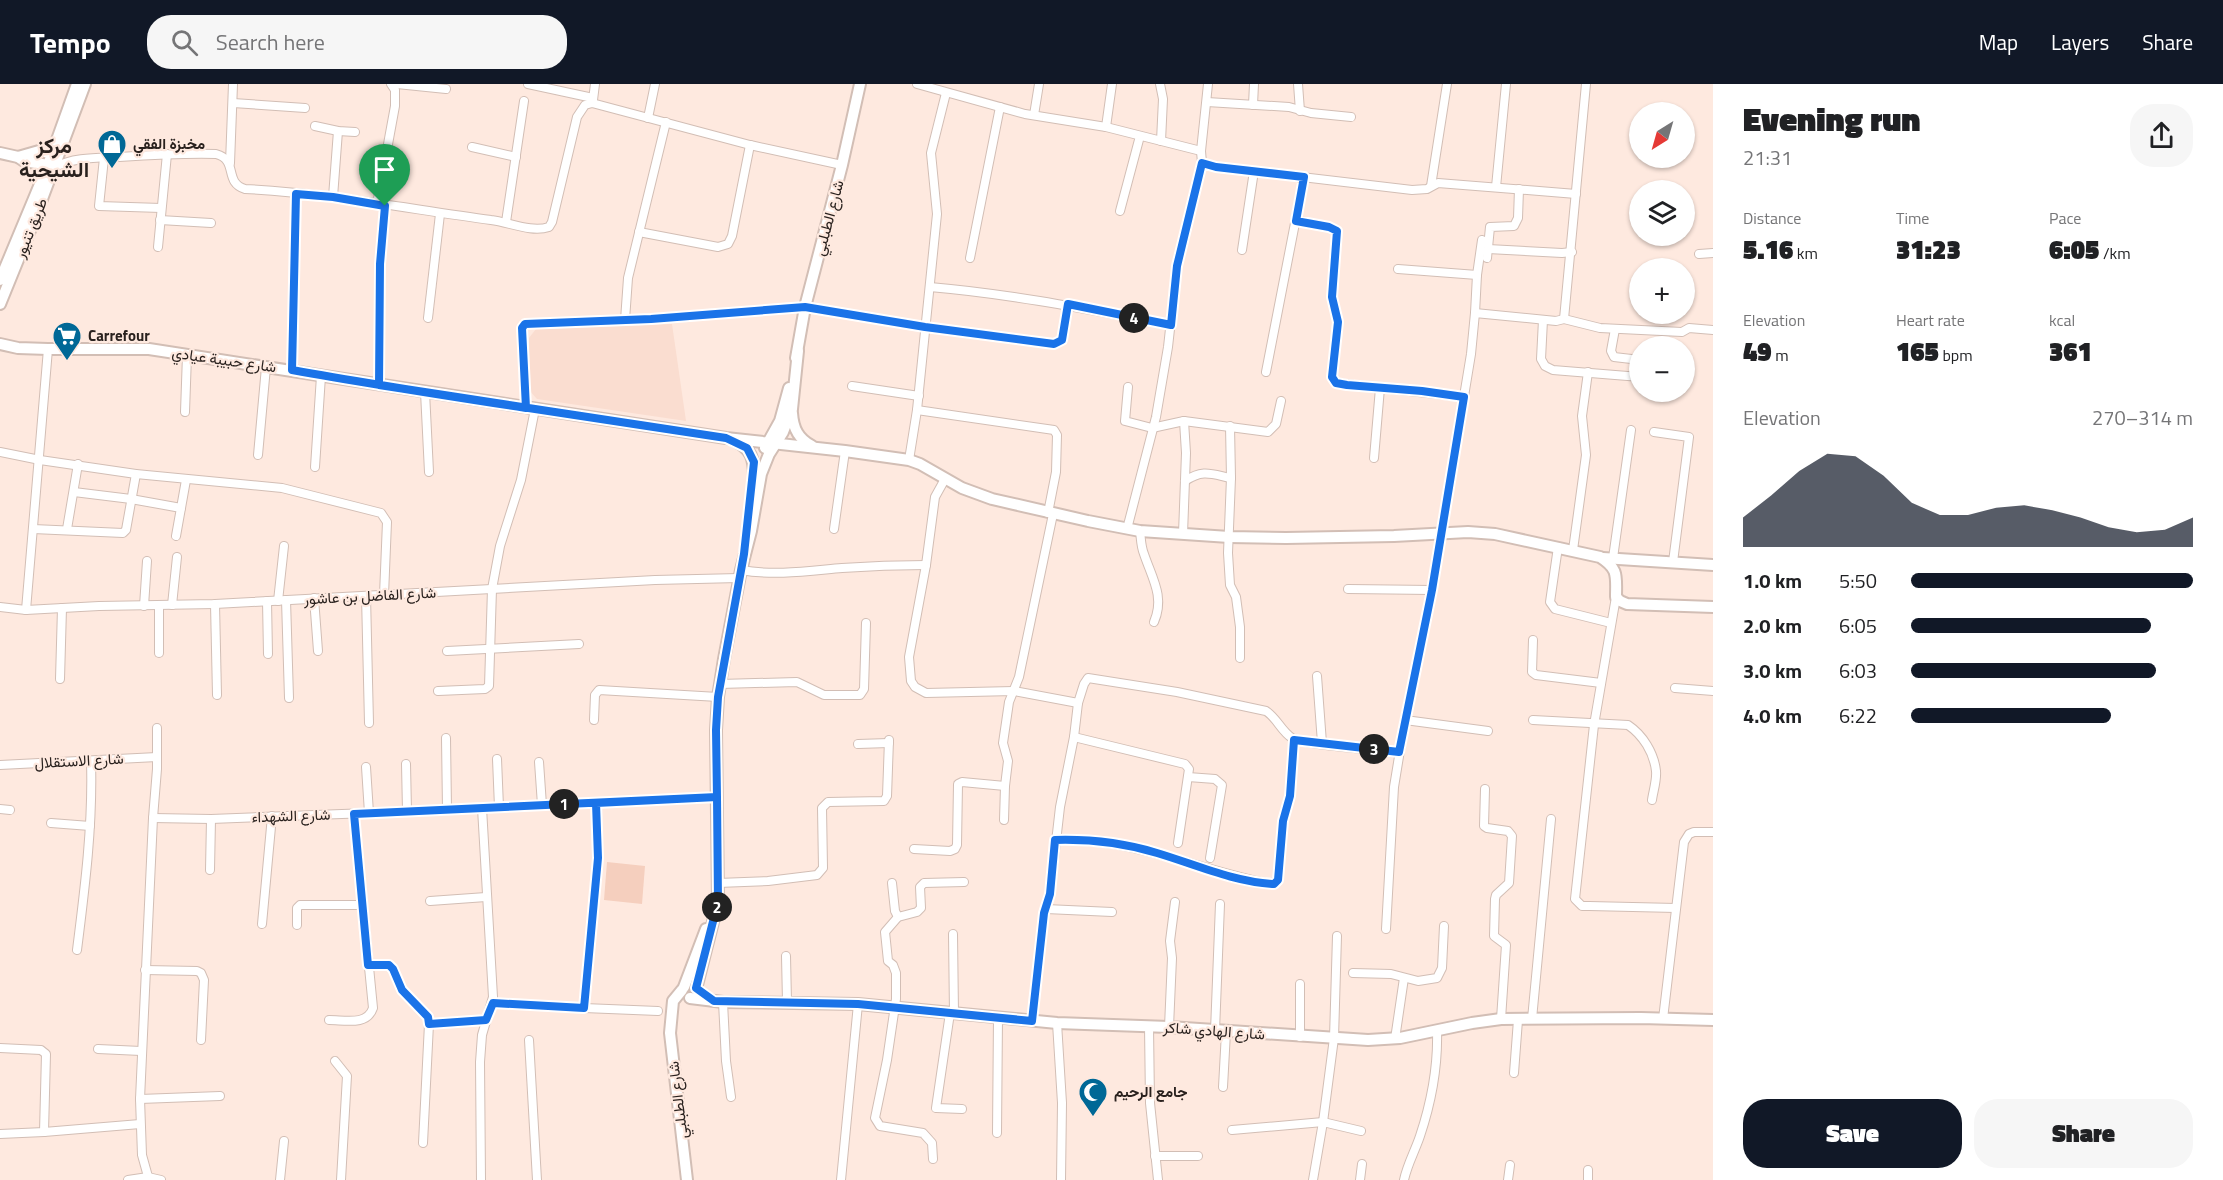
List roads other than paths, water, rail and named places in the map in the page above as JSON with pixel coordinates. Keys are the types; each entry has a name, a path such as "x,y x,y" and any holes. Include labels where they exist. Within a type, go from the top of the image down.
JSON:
{"street":[{"name":"طريق تنيور","path":"59,156 77,84"},
{"name":"طريق تنيور","path":"29,222 40,182 59,156 85,84"},
{"path":"233,84 230,163 233,181 237,186 245,189 333,197 506,222 534,229 549,227 555,213 577,117 585,105 593,100 596,84"},
{"path":"379,385 381,205 395,106 395,90 391,84"},
{"path":"397,84 446,89"},
{"path":"528,84 556,87 648,117 750,145 842,165"},
{"path":"648,117 655,84"},
{"name":"شارع الطبلبي","path":"687,1180 670,1019 673,1001 689,992 718,902 716,730 720,684 744,554 754,476 772,443 783,432 792,409 805,307 842,165 860,84"},
{"path":"917,84 1034,116 1106,127 1201,152"},
{"path":"1034,116 1039,84"},
{"path":"1106,127 1112,84"},
{"path":"1161,84 1163,99 1161,141"},
{"path":"1127,529 1152,428 1171,325 1177,266 1202,163 1201,152 1208,84"},
{"path":"1252,105 1254,84"},
{"path":"1298,84 1300,111"},
{"path":"1431,186 1447,84"},
{"path":"1496,187 1506,84"},
{"path":"1564,319 1586,84"},
{"path":"909,460 919,396 937,214 931,153 946,93"},
{"path":"506,222 524,101"},
{"path":"1207,102 1290,107 1300,111 1351,117"},
{"path":"233,104 305,108"},
{"path":"970,258 1000,107"},
{"path":"626,320 628,278 666,122"},
{"path":"315,126 355,132"},
{"path":"333,197 338,131"},
{"path":"1120,211 1140,136"},
{"path":"639,232 718,247 728,244 732,236 750,145"},
{"path":"472,147 516,157"},
{"path":"24,159 39,151 59,156 104,158 216,154 222,155 230,163"},
{"path":"0,153 51,166 59,156"},
{"path":"158,247 167,154"},
{"path":"104,158 99,206 161,208"},
{"path":"24,159 38,175 40,182"},
{"path":"1202,163 1216,167 1412,190 1422,190 1438,183 1576,194"},
{"name":"طريق تنيور","path":"1,296 10,267 51,166"},
{"path":"1242,250 1254,171"},
{"path":"1266,372 1304,177"},
{"path":"1519,189 1518,218 1514,226 1490,227 1487,253 1572,252"},
{"path":"292,370 296,194"},
{"path":"428,318 440,214"},
{"path":"160,220 211,222"},
{"path":"1296,221 1329,227 1337,231 1332,297 1338,322 1333,368 1336,383 1464,397"},
{"path":"1386,930 1392,796 1442,533 1464,397 1482,240"},
{"path":"1699,254 1713,253"},
{"name":"طريق تنيور","path":"0,280 10,267"},
{"path":"1398,269 1477,275"},
{"path":"930,287 964,289 1068,304 1171,325"},
{"path":"438,691 488,688 492,589 500,546 521,480 530,409 523,326 805,307 925,327 1057,344 1064,335 1068,304"},
{"path":"1475,313 1556,321 1564,319 1600,328 1682,332 1689,328 1713,330"},
{"path":"1544,320 1541,359 1545,366 1553,370 1629,376"},
{"path":"1615,329 1611,351 1614,357 1629,359"},
{"name":"شارع حبيبة عيادي","path":"0,344 18,348 149,349 726,438 818,447 909,460 962,488 992,499 1140,531 1229,537 1495,534 1600,557 1713,565"},
{"path":"26,610 48,349"},
{"name":"شارع الطبلبي","path":"744,554 752,531 761,474 783,413 798,351"},
{"path":"185,412 187,355"},
{"path":"258,455 266,367"},
{"path":"1573,550 1586,455 1582,416 1588,372"},
{"path":"315,467 321,376"},
{"path":"852,386 919,396"},
{"path":"1128,387 1125,421 1152,428 1184,421 1268,432 1276,424 1281,401"},
{"path":"1374,458 1380,388"},
{"path":"425,392 429,472"},
{"path":"792,409 796,432 807,443 818,447"},
{"path":"917,410 1054,430 1057,435 1051,513 1014,692 1009,702 1003,743 1008,761 1004,820"},
{"path":"1183,534 1184,421"},
{"path":"1230,426 1230,585 1236,597 1240,627 1240,658"},
{"path":"1613,558 1631,430"},
{"path":"1654,432 1689,437 1672,562"},
{"path":"726,438 741,444 752,455 754,476"},
{"path":"834,529 845,451"},
{"path":"0,452 136,474 288,489 321,500 381,513 387,522 384,595"},
{"path":"67,529 78,464"},
{"path":"1185,481 1197,473 1210,473 1231,478"},
{"path":"33,529 123,533 126,530 136,474"},
{"path":"945,479 935,497 926,565 909,657 910,681 926,693 1014,692 1078,703"},
{"path":"176,536 186,480"},
{"path":"74,492 181,508"},
{"path":"1140,531 1144,555 1159,597 1160,604 1154,622"},
{"path":"284,546 282,600 289,698"},
{"path":"1558,547 1550,602 1555,609 1611,623"},
{"path":"172,605 177,557"},
{"path":"1600,557 1612,565 1615,570 1617,597 1594,725 1575,899 1582,906 1676,908"},
{"path":"144,606 147,561"},
{"name":"شارع الفاضل بن عاشور","path":"0,607 26,610 267,602 758,573 801,573 873,566 926,565"},
{"path":"1347,589 1432,590"},
{"path":"366,596 369,723"},
{"path":"1617,597 1620,601 1634,605 1713,607"},
{"path":"315,598 318,651"},
{"path":"267,602 268,654"},
{"path":"215,604 217,695"},
{"path":"159,606 159,653"},
{"path":"60,679 62,609"},
{"path":"720,684 797,682 824,695 860,695 864,689 866,623"},
{"path":"1533,640 1532,672 1536,675 1601,683"},
{"path":"447,651 579,644"},
{"path":"1317,676 1322,743"},
{"path":"1032,1021 1046,909 1050,894 1055,840 1078,703 1088,678 1177,692 1266,711 1294,740 1399,752"},
{"path":"1675,688 1713,691"},
{"path":"594,720 596,695 599,690 718,697"},
{"path":"1405,720 1488,731"},
{"path":"1533,720 1628,726 1635,730 1646,743 1656,771 1652,800"},
{"path":"148,1178 142,1155 140,1099 157,757 156,728"},
{"path":"1074,737 1179,760 1185,764 1189,769 1178,843"},
{"path":"446,738 447,809"},
{"path":"1055,840 1080,840 1124,845 1233,876 1276,883 1283,821 1290,796 1294,740"},
{"path":"718,886 817,875 823,868 822,808 828,802 884,801 887,796 889,742 858,744"},
{"name":"شارع الاستقلال","path":"0,765 157,757"},
{"path":"497,759 499,807"},
{"path":"77,950 87,872 91,761"},
{"path":"539,762 542,805"},
{"path":"406,764 407,811"},
{"path":"366,767 369,813"},
{"path":"1188,777 1215,779 1222,785 1210,858"},
{"path":"914,849 950,851 955,849 957,845 958,784 962,782 1005,786"},
{"path":"1485,789 1484,826 1508,831 1512,836 1509,883 1496,895 1495,899 1494,936 1506,945 1502,1019"},
{"name":"شارع الشهداء","path":"153,818 211,819 354,814 717,797"},
{"path":"584,1008 598,858 596,803"},
{"path":"481,1180 480,1062 482,1035 493,1003 482,808"},
{"path":"0,809 10,810"},
{"path":"329,1020 363,1020 370,1015 373,1008 354,814"},
{"path":"262,924 272,816"},
{"path":"210,870 211,819"},
{"path":"1532,1019 1551,819"},
{"path":"51,823 90,826"},
{"path":"1663,1019 1686,837 1694,832 1713,832"},
{"path":"933,1159 932,1143 923,1133 880,1126 875,1118 887,1060 896,974 893,965 888,961 885,932 898,917 917,912 921,908 920,887 924,883 964,882"},
{"path":"892,883 895,911 898,917"},
{"path":"430,901 486,897"},
{"path":"1169,1027 1172,958 1170,941 1175,902"},
{"path":"297,925 297,908 300,904 363,905"},
{"path":"1220,904 1220,1031 1223,1087"},
{"path":"1046,909 1112,912"},
{"path":"1353,973 1391,974 1418,981 1437,978 1442,968 1444,926"},
{"path":"953,934 952,1013 936,1108 962,1109"},
{"path":"1313,1180 1334,1038 1337,936"},
{"path":"786,956 787,1002"},
{"path":"368,965 389,965 402,990 428,1017 423,1143"},
{"path":"145,970 197,971 202,975 204,980 201,1041"},
{"path":"1395,1039 1404,978"},
{"path":"1300,984 1300,1037"},
{"path":"689,992 718,1002 732,1097"},
{"name":"شارع الهادي شاكر","path":"718,1002 858,1004 1057,1023 1169,1027 1334,1038 1395,1039 1502,1019 1713,1020"},
{"path":"493,1003 658,1011"},
{"path":"840,1180 858,1004"},
{"path":"997,1133 998,1017"},
{"path":"429,1024 486,1020"},
{"path":"1514,1073 1518,1020"},
{"path":"1057,1023 1062,1103 1061,1180"},
{"path":"1149,1026 1150,1102 1158,1180"},
{"path":"1404,1180 1420,1134 1435,1074 1437,1031"},
{"path":"529,1040 537,1180"},
{"path":"0,1048 40,1050 46,1054 44,1132"},
{"path":"98,1049 141,1051"},
{"path":"335,1061 347,1076 341,1180"},
{"path":"140,1099 220,1096"},
{"path":"1232,1130 1323,1122 1361,1131"},
{"path":"0,1134 140,1124"},
{"path":"280,1180 284,1141"},
{"path":"1155,1156 1197,1156"},
{"path":"1360,1180 1362,1164"},
{"path":"1508,1180 1510,1165"},
{"path":"1587,1180 1588,1170"},
{"path":"128,1180 148,1178 161,1180"}],"place":[{"name":"مخبزة الفقي","path":"112,170"},
{"name":"Carrefour","path":"67,362"},
{"name":"جامع الرحيم","path":"1093,1118"}],"district":[{"name":"مركز الشيحية","path":"54,158"}]}
